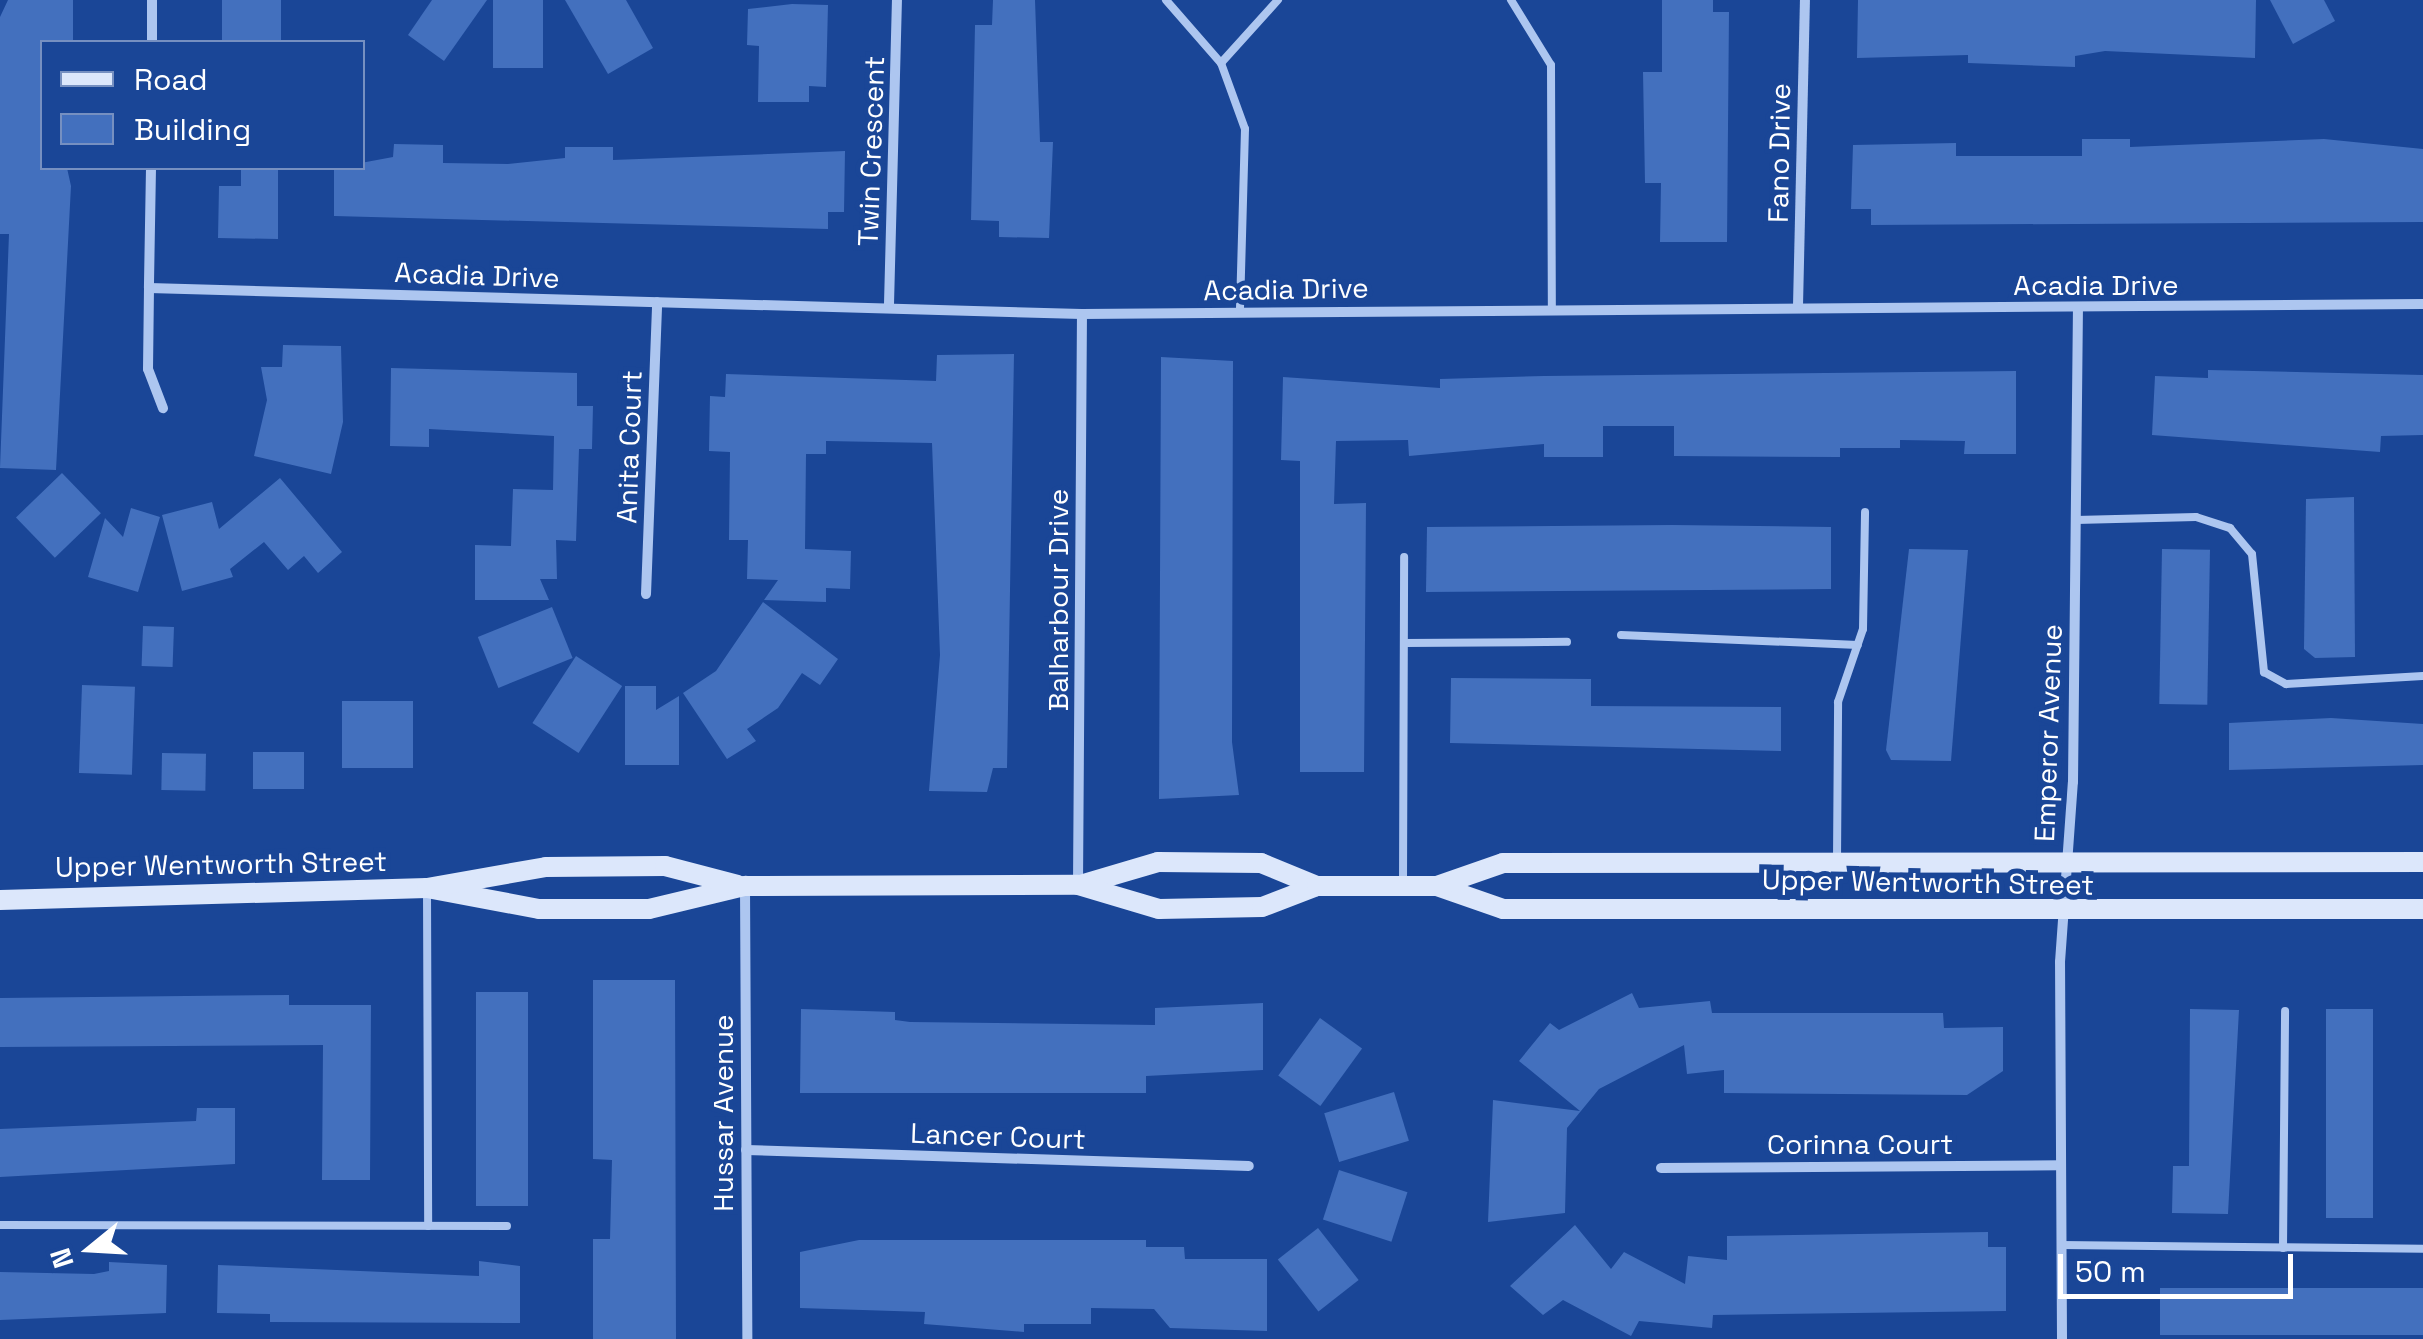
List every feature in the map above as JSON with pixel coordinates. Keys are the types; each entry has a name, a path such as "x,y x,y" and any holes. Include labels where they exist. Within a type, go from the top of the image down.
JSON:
{"main road":[{"name":"Upper Wentworth Street","path":"1078,886 1158,862 1261,863 1318,886"},
{"name":"Upper Wentworth Street","path":"1437,886 1502,863 2423,862"},
{"name":"Upper Wentworth Street","path":"5,895 428,888 546,867 665,866 744,886"},
{"name":"Upper Wentworth Street","path":"428,888 540,909 649,909 744,886 1078,886 1159,909 1262,908 1318,886 1437,886 1503,909 2423,908"}],"street":[{"path":"152,0 152,40"},
{"name":"Twin Crescent","path":"889,304 898,0"},
{"name":"Fano Drive","path":"1798,306 1805,0"},
{"path":"151,170 148,369 163,408"},
{"name":"Acadia Drive","path":"150,288 657,302 889,304 1082,314 2423,304"},
{"name":"Anita Court","path":"646,594 657,302"},
{"name":"Emperor Avenue","path":"2062,1339 2063,910 2076,520 2078,309"},
{"name":"Balharbour Drive","path":"1078,886 1082,314"},
{"name":"Hussar Avenue","path":"744,886 747,1339"},
{"name":"Lancer Court","path":"746,1150 1249,1166"},
{"name":"Corinna Court","path":"1661,1168 2060,1165"}],"lane":[{"path":"1166,0 1221,63 1248,140 1240,313"},
{"path":"1221,63 1278,0"},
{"path":"1511,0 1551,65 1552,308"},
{"path":"1837,860 1838,702 1858,645 1865,512"},
{"path":"2076,520 2196,517 2230,528 2252,554 2264,672 2286,684 2423,676"},
{"path":"1403,886 1404,557"},
{"path":"1621,636 1858,645"},
{"path":"1404,643 1567,642"},
{"path":"428,888 428,1226"},
{"path":"2283,1248 2285,1011"},
{"path":"0,1225 507,1226"},
{"path":"2061,1245 2423,1249"}],"building":[{"path":"8,0 73,0 73,40 40,40 40,170 67,170 71,186 56,470 0,468 9,234 0,234 0,17"},
{"path":"222,0 281,0 281,40 222,40"},
{"path":"432,0 487,0 444,61 408,35"},
{"path":"493,0 543,0 543,68 493,68"},
{"path":"565,0 626,0 653,48 608,74"},
{"path":"993,0 1035,0 1040,142 1053,142 1049,238 999,237 999,221 971,220 975,25 992,25"},
{"path":"1662,0 1713,0 1713,12 1729,12 1727,242 1660,242 1661,183 1645,183 1643,72 1662,72"},
{"path":"1858,0 2256,0 2255,58 2105,51 2075,56 2075,67 1968,63 1968,55 1857,58"},
{"path":"2270,0 2324,0 2335,21 2293,44"},
{"path":"828,5 826,87 809,86 809,102 758,102 759,46 747,45 748,9"},
{"path":"2082,139 2130,139 2130,147 2324,139 2423,149 2423,222 1871,225 1871,209 1851,209 1853,145 1956,143 1956,156 2082,156"},
{"path":"394,144 443,145 443,163 508,164 565,158 565,147 613,147 613,160 845,151 844,212 828,212 828,229 334,216 334,170 365,170 365,162 393,157"},
{"path":"241,170 278,170 278,239 218,238 219,186 241,186"},
{"path":"283,345 341,346 343,422 331,474 254,456 267,400 261,367 282,367"},
{"path":"1014,354 1007,768 993,768 987,792 929,791 940,655 932,443 826,441 826,454 806,454 805,549 851,551 850,589 826,588 826,602 764,600 778,580 747,579 748,540 729,540 730,452 709,451 710,396 725,397 726,374 936,381 937,355"},
{"path":"1161,357 1233,361 1232,742 1239,795 1159,799"},
{"path":"391,368 577,373 577,406 593,406 592,449 579,449 576,541 556,540 557,579 540,579 549,600 475,600 475,545 511,546 513,489 553,490 554,436 429,429 429,447 390,446"},
{"path":"2208,370 2423,375 2423,435 2381,436 2380,452 2152,435 2155,376 2208,378"},
{"path":"2016,371 2016,454 1964,454 1965,441 1900,440 1900,448 1840,448 1840,457 1674,456 1674,426 1603,426 1603,457 1544,457 1544,444 1409,456 1408,440 1336,441 1334,504 1366,503 1364,772 1300,772 1300,461 1281,460 1283,377 1440,388 1440,379"},
{"path":"62,473 101,513 55,558 16,517"},
{"path":"280,478 342,552 318,573 304,556 288,570 264,542 230,569 233,577 182,591 162,515 212,502 219,529"},
{"path":"2354,497 2355,657 2315,658 2304,649 2306,499"},
{"path":"131,508 160,517 138,592 88,577 105,518 123,537"},
{"path":"1427,527 1831,527 1831,589 1426,592"},
{"path":"1909,549 1968,550 1951,761 1891,760 1886,750"},
{"path":"2162,549 2210,550 2207,705 2159,704"},
{"path":"763,602 838,659 820,685 802,673 778,708 747,729 756,741 727,759 683,693 716,671"},
{"path":"552,607 573,658 498,688 478,637"},
{"path":"143,626 174,627 173,667 142,666"},
{"path":"576,656 622,686 579,753 532,723"},
{"path":"1451,678 1591,679 1591,706 1781,707 1781,751 1450,743"},
{"path":"82,685 135,687 132,775 79,773"},
{"path":"625,686 656,686 656,710 679,696 679,765 625,765"},
{"path":"342,701 413,701 413,768 342,768"},
{"path":"2331,718 2423,724 2423,765 2229,770 2229,723"},
{"path":"253,752 304,752 304,789 253,789"},
{"path":"162,753 206,754 205,791 161,790"},
{"path":"593,980 675,980 676,1339 593,1339 593,1239 610,1239 612,1160 593,1159"},
{"path":"476,992 528,992 528,1206 476,1206"},
{"path":"1632,993 1639,1008 1710,1001 1712,1013 1943,1013 1944,1028 2003,1027 2003,1071 1967,1095 1724,1093 1724,1070 1687,1074 1684,1045 1599,1089 1567,1128 1565,1213 1488,1222 1493,1100 1580,1111 1519,1061 1550,1023 1559,1030"},
{"path":"289,995 289,1005 371,1005 370,1180 322,1180 323,1045 0,1047 0,998"},
{"path":"1263,1003 1263,1070 1146,1076 1146,1093 800,1093 801,1009 895,1012 895,1020 910,1022 1155,1025 1155,1008"},
{"path":"2190,1009 2239,1010 2228,1214 2172,1213 2173,1166 2189,1166"},
{"path":"2326,1009 2373,1009 2373,1218 2326,1218"},
{"path":"1320,1018 1362,1049 1320,1106 1278,1075"},
{"path":"1394,1092 1409,1141 1339,1162 1324,1113"},
{"path":"197,1108 235,1108 235,1164 0,1177 0,1129 196,1121"},
{"path":"1339,1170 1407,1192 1391,1242 1323,1219"},
{"path":"1575,1225 1611,1269 1624,1252 1685,1284 1688,1256 1727,1260 1727,1236 1988,1232 1988,1247 2006,1247 2006,1311 1713,1315 1712,1328 1639,1321 1631,1336 1563,1300 1543,1315 1510,1286"},
{"path":"1318,1228 1359,1280 1318,1311 1278,1259"},
{"path":"859,1240 1146,1240 1146,1247 1184,1247 1185,1259 1267,1259 1267,1331 1170,1328 1154,1309 1091,1308 1091,1324 1024,1324 1024,1332 924,1324 925,1312 800,1308 800,1252"},
{"path":"479,1261 520,1266 520,1323 270,1322 270,1314 217,1313 218,1265 479,1276"},
{"path":"109,1262 167,1265 166,1313 0,1320 0,1272 94,1274 109,1271"},
{"path":"2160,1288 2423,1288 2423,1335 2160,1335"}]}
